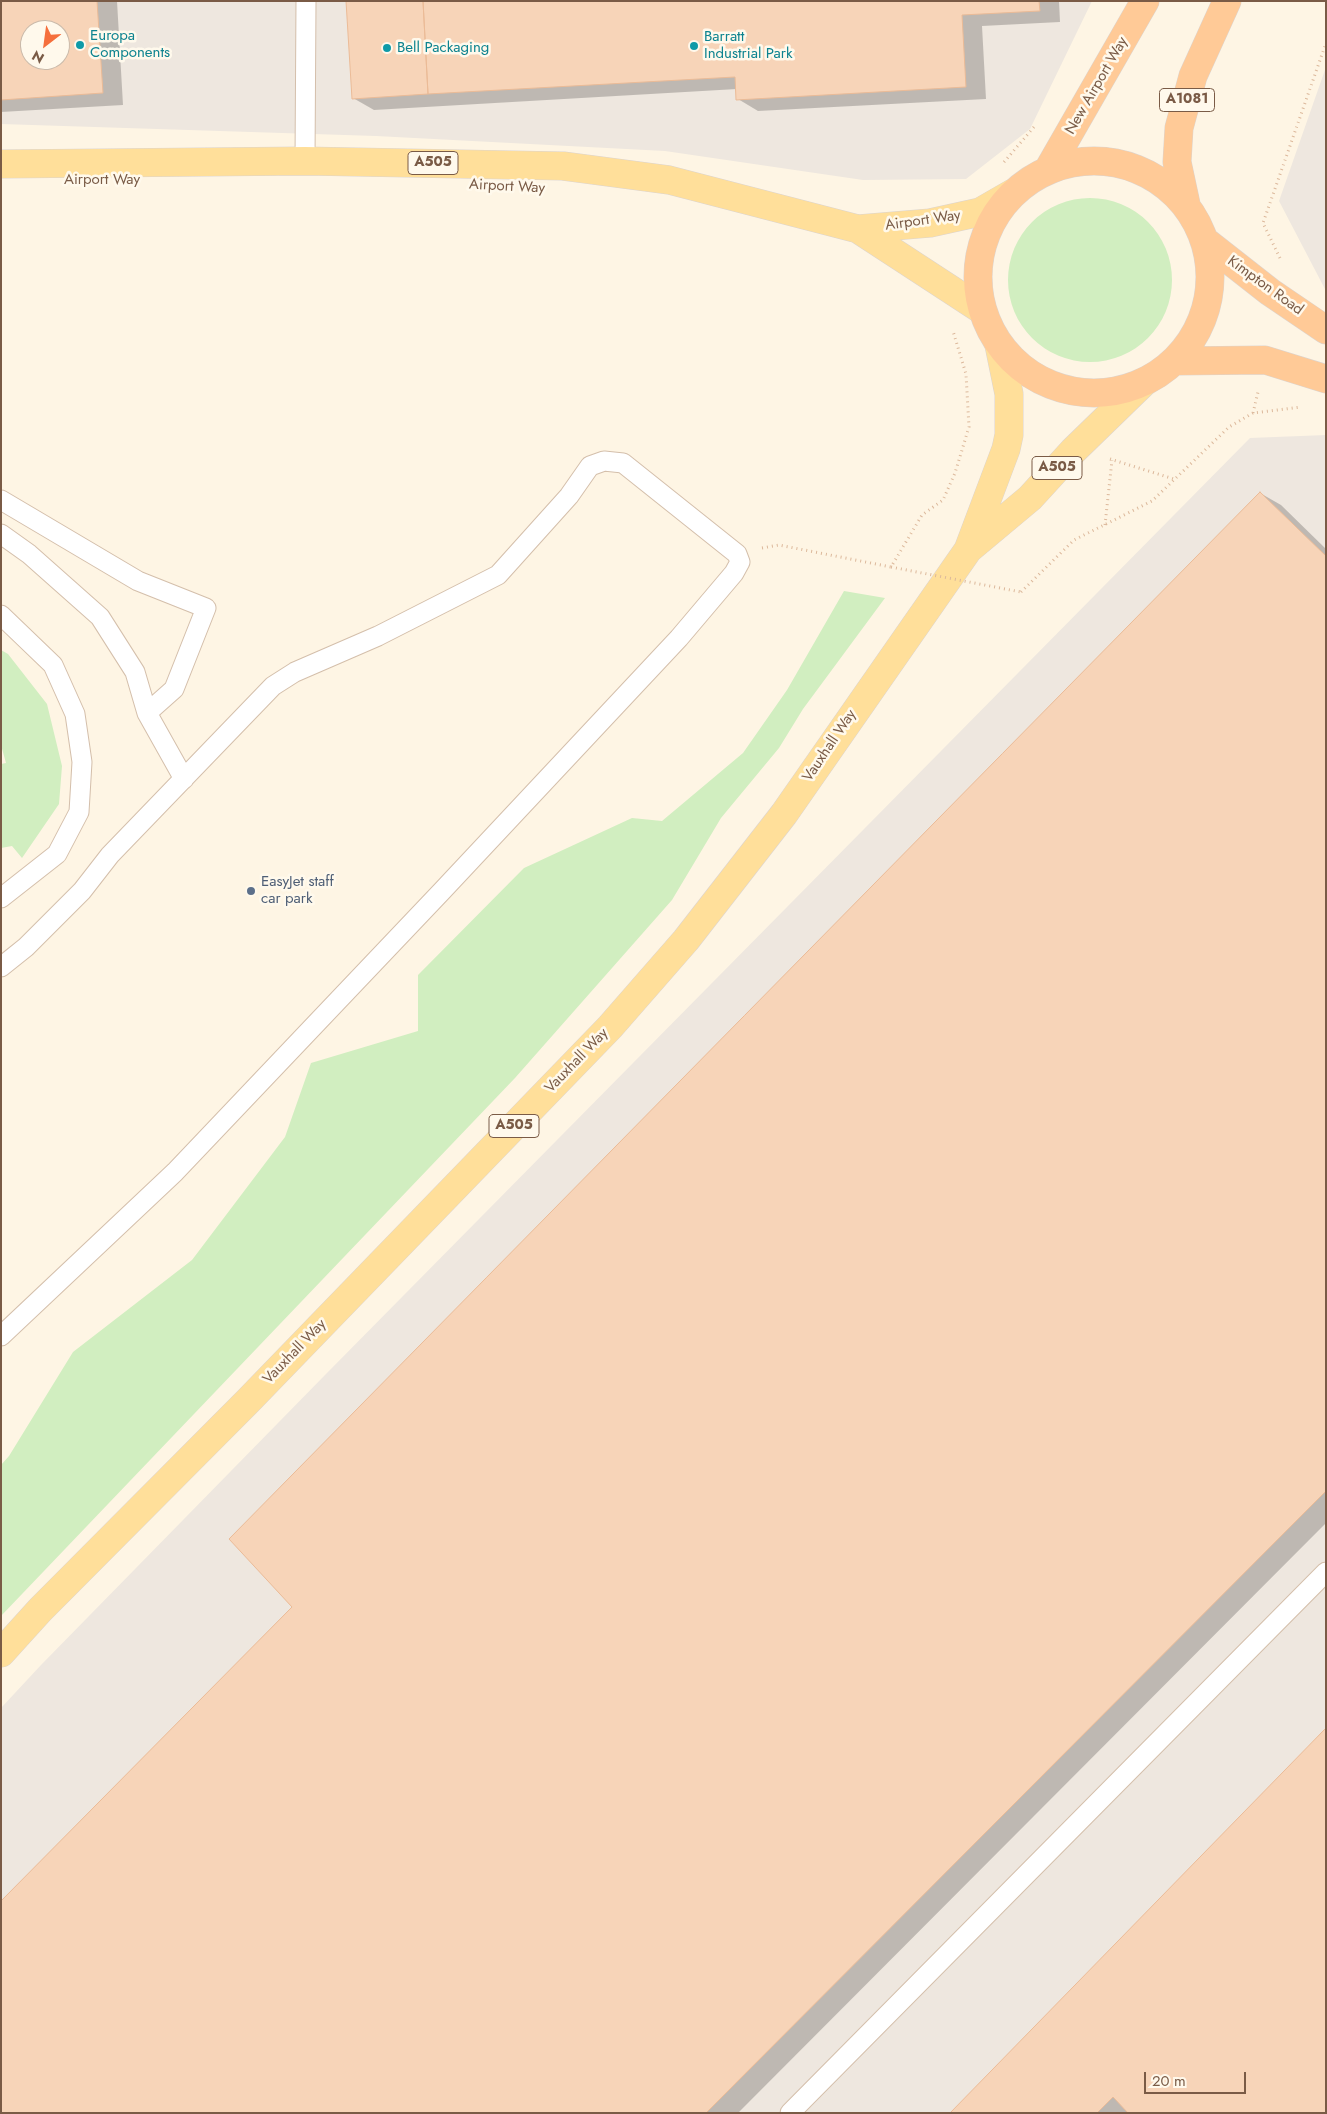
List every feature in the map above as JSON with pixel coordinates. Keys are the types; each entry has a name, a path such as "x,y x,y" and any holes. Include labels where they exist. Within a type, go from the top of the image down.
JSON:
{"highway":[{"name":"New Airport Way","path":"1048,170 1145,1"},
{"name":"A1081","path":"1186,204 1177,162 1179,128 1193,76 1226,1"},
{"path":"1084,161 1122,164 1157,179 1186,204 1205,241 1211,273 1208,305 1196,335 1176,361 1143,383 1112,393 1080,393 1049,385 1021,368 999,345 982,310 977,279 981,247 993,218 1013,193 1048,170 1084,161"},
{"name":"Kimpton Road","path":"1205,241 1270,292 1326,330"},
{"path":"1176,361 1265,360 1326,379"}],"main road":[{"name":"Airport Way","path":"1,164 305,161 562,166 669,180 858,229 982,310"},
{"name":"Airport Way","path":"858,229 930,223 980,212 1013,193"},
{"name":"Vauxhall Way","path":"1,1652 454,1189 629,1006 686,940 784,814 968,550 1006,449 1009,435 1009,394 999,345"},
{"name":"Vauxhall Way","path":"968,550 1030,498 1073,451 1143,383"}],"lane":[{"path":"305,161 306,1"},
{"path":"1,967 26,947 82,891 110,855 274,686 295,672 378,636 498,574 569,496 590,466 604,461 623,463 737,554 740,562 734,573 679,638 442,891 175,1172 1,1336"},
{"path":"1,500 138,581 206,608 174,689 147,713"},
{"path":"1,534 29,554 100,618 135,672 147,713 184,779"},
{"path":"1,615 54,664 75,714 82,762 80,812 57,854 1,898"},
{"path":"790,2113 1326,1572"}],"path":[{"path":"1284,267 1263,223 1326,43"},
{"path":"892,566 922,515 943,500 955,472 969,427 966,374 955,333 949,326"},
{"path":"1253,413 1259,387"},
{"path":"737,554 779,545 1021,592 1074,540 1152,501 1229,427 1253,413 1299,406 1308,407"},
{"path":"1103,457 1174,478"},
{"path":"1105,525 1112,460"}],"shaded area":[{"name":"Barratt Industrial Park","path":"1,1 1092,1 1030,129 966,179 863,180 665,151 376,136 1,124"},
{"path":"1326,67 1326,291 1279,201"},
{"path":"1326,435 1326,2113 1,2113 1,1708 325,1375 1250,438"}],"green space":[{"path":"1098,198 1114,201 1129,208 1142,216 1154,228 1169,256 1172,280 1171,296 1166,311 1154,332 1142,344 1114,359 1082,362 1066,359 1051,352 1038,344 1026,332 1011,304 1008,272 1011,256 1018,241 1026,228 1038,216 1066,201"},
{"path":"844,591 885,598 803,709 779,748 721,818 672,900 515,1078 1,1616 1,1465 9,1456 73,1352 192,1260 285,1137 311,1063 418,1031 418,975 524,868 632,818 662,821 743,753 787,690"},
{"path":"1,650 8,654 47,704 62,766 59,804 22,858 12,846 1,848 1,764 6,763 1,745"}],"building":[{"name":"Europa Components","path":"1,1 97,1 103,93 1,100"},
{"name":"Bell Packaging","path":"346,1 423,1 428,94 352,99"},
{"name":"Barratt Industrial Park","path":"423,1 1039,1 1040,11 962,15 966,87 736,100 735,77 428,94"},
{"path":"1260,492 1326,556 1326,1491 706,2113 1,2113 1,1901 292,1607 229,1539"},
{"path":"1326,1728 1326,2113 1128,2113 1113,2097 1097,2113 950,2113"}],"place":[{"name":"Europa Components","path":"80,45"},
{"name":"Barratt Industrial Park","path":"694,46"},
{"name":"Bell Packaging","path":"387,48"},
{"name":"EasyJet staff car park","path":"251,891"}]}
